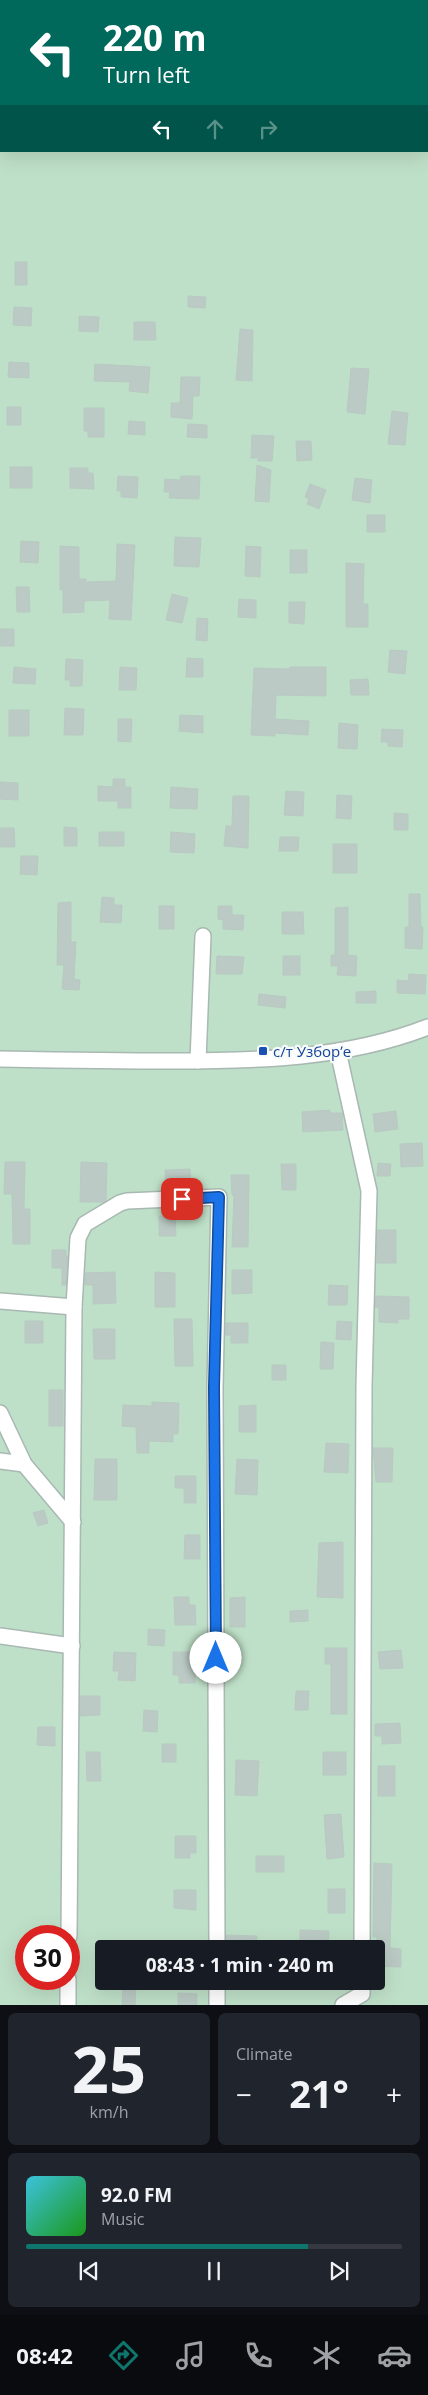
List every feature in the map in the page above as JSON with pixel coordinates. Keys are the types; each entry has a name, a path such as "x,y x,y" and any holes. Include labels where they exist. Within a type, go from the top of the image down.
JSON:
{"street":[{"path":"198,1061 203,936"},
{"path":"0,1059 198,1061 281,1059 371,1044 428,1027"},
{"path":"338,1051 369,1191 364,1386 362,1940"},
{"path":"69,1925 74,1307 78,1238 85,1224 120,1203 127,1201 219,1197 214,1387 217,1940"},
{"path":"0,1301 74,1307"},
{"path":"0,1413 24,1464 73,1522"},
{"path":"0,1462 24,1464"},
{"path":"0,1636 72,1646"},
{"path":"68,1990 68,2005"},
{"path":"217,1990 217,2005"},
{"path":"343,2005 362,1994 362,1990"}],"green space":[{"path":"0,152 428,152 428,2005 0,2005"}],"building":[{"path":"15,262 27,262 27,285 15,285"},
{"path":"188,296 206,297 205,308 188,307"},
{"path":"14,307 32,308 31,326 13,325"},
{"path":"79,316 99,317 98,332 79,331"},
{"path":"134,322 155,322 156,340 134,340"},
{"path":"240,329 253,330 252,381 236,380"},
{"path":"9,362 29,363 29,378 8,377"},
{"path":"95,364 150,367 148,393 129,391 130,382 94,381"},
{"path":"351,368 369,369 365,414 347,412"},
{"path":"181,377 200,377 199,396 193,396 192,419 171,417 171,403 180,403"},
{"path":"7,407 21,407 21,425 7,425"},
{"path":"84,408 104,408 104,437 88,437 88,431 84,431"},
{"path":"392,411 408,413 405,445 388,444"},
{"path":"129,421 145,422 145,435 128,434"},
{"path":"188,424 207,425 207,438 187,437"},
{"path":"252,435 274,436 272,461 258,461 258,458 251,458"},
{"path":"296,441 311,441 312,460 297,461"},
{"path":"257,465 271,470 269,502 255,501"},
{"path":"10,467 32,467 32,488 10,488"},
{"path":"70,468 88,468 88,473 93,473 94,489 70,488"},
{"path":"118,476 138,477 137,498 121,497 121,491 117,491"},
{"path":"181,476 200,476 199,499 169,498 170,492 164,492 165,479 180,480"},
{"path":"355,478 372,480 370,503 352,500"},
{"path":"310,484 326,490 319,509 307,504 309,499 305,497"},
{"path":"367,515 385,515 385,532 367,532"},
{"path":"175,537 201,538 199,567 174,566"},
{"path":"21,541 39,542 38,563 20,562"},
{"path":"117,544 135,545 131,620 109,619 110,600 84,601 84,612 63,613 63,590 60,590 60,546 79,547 79,579 86,579 86,582 116,581"},
{"path":"246,546 261,547 260,577 245,576"},
{"path":"290,550 307,550 307,573 290,573"},
{"path":"346,563 364,564 363,604 368,604 368,627 346,627"},
{"path":"16,587 29,587 30,612 17,612"},
{"path":"172,594 188,598 182,623 166,620"},
{"path":"239,599 256,600 256,618 238,617"},
{"path":"289,602 305,602 304,624 289,623"},
{"path":"197,618 208,619 207,641 196,640"},
{"path":"0,629 14,629 14,646 0,646"},
{"path":"390,650 407,651 405,674 388,672"},
{"path":"187,658 203,659 203,677 186,677"},
{"path":"66,659 83,660 82,686 70,686 70,680 65,680"},
{"path":"14,667 36,669 35,684 13,683"},
{"path":"120,667 137,668 136,690 119,690"},
{"path":"290,667 326,667 326,696 276,695 275,719 309,721 308,735 275,733 275,736 251,735 254,668 290,669"},
{"path":"368,679 369,695 351,695 350,680"},
{"path":"65,708 84,709 83,735 64,735"},
{"path":"9,710 29,710 29,736 9,736"},
{"path":"180,715 203,716 203,733 179,731"},
{"path":"118,719 132,719 131,742 118,741"},
{"path":"339,723 358,725 357,749 338,748"},
{"path":"382,729 403,730 402,747 388,746 388,742 381,742"},
{"path":"113,779 125,779 125,787 131,787 131,808 118,808 118,801 98,801 98,786 113,787"},
{"path":"0,782 18,783 18,800 0,799"},
{"path":"171,787 198,789 197,809 170,808"},
{"path":"286,791 304,792 303,816 284,815"},
{"path":"337,795 352,796 351,819 336,818"},
{"path":"233,796 249,796 248,848 224,846 226,826 232,826"},
{"path":"394,813 408,814 408,830 394,830"},
{"path":"64,827 77,828 77,846 64,846"},
{"path":"0,828 14,828 15,847 0,847"},
{"path":"99,832 124,832 124,846 99,846"},
{"path":"171,832 195,834 194,853 170,852"},
{"path":"280,837 299,837 298,851 279,851"},
{"path":"333,844 357,844 357,873 333,873"},
{"path":"21,856 38,856 37,875 20,874"},
{"path":"409,894 420,894 421,927 423,927 422,949 405,948 405,927 409,927"},
{"path":"102,897 114,898 114,905 122,905 121,923 100,922"},
{"path":"71,902 71,942 76,942 74,979 80,980 79,990 62,989 64,965 57,965 58,903"},
{"path":"159,906 174,906 174,929 159,929"},
{"path":"218,906 232,906 232,915 244,915 243,930 223,929 223,920 218,919"},
{"path":"348,907 348,955 357,956 356,976 337,975 338,966 331,966 331,955 335,955 335,908"},
{"path":"282,912 303,912 304,934 282,934"},
{"path":"217,956 244,957 242,974 216,974"},
{"path":"283,956 300,956 300,975 283,975"},
{"path":"409,974 426,975 425,994 397,993 397,980 408,981"},
{"path":"376,991 376,1003 356,1003 356,992"},
{"path":"259,994 286,997 285,1008 258,1005"},
{"path":"330,1110 330,1113 342,1113 343,1130 303,1132 302,1112"},
{"path":"396,1111 398,1129 375,1132 373,1114"},
{"path":"422,1143 423,1166 401,1167 400,1144"},
{"path":"5,1162 25,1162 24,1209 30,1209 30,1244 13,1244 12,1194 4,1194"},
{"path":"81,1162 107,1163 106,1201 80,1202"},
{"path":"378,1163 391,1164 390,1176 377,1176"},
{"path":"281,1164 296,1164 296,1190 282,1190"},
{"path":"190,1169 191,1186 166,1187 165,1170"},
{"path":"231,1175 249,1175 248,1247 232,1247 234,1195 232,1195"},
{"path":"159,1216 175,1216 176,1236 159,1236"},
{"path":"377,1230 396,1230 396,1263 377,1263"},
{"path":"52,1250 66,1250 66,1256 68,1256 66,1285 62,1285 62,1268 52,1268"},
{"path":"232,1270 252,1270 252,1293 232,1294"},
{"path":"115,1272 116,1303 93,1304 93,1285 85,1285 85,1273"},
{"path":"155,1272 175,1273 175,1307 155,1307"},
{"path":"329,1285 348,1286 347,1305 328,1305"},
{"path":"376,1296 409,1297 409,1319 398,1319 398,1323 379,1322 379,1308 375,1307"},
{"path":"174,1319 192,1319 193,1366 175,1366"},
{"path":"25,1321 43,1321 43,1343 25,1343"},
{"path":"337,1321 352,1322 351,1340 336,1339"},
{"path":"226,1323 248,1323 248,1343 231,1343 231,1335 225,1335"},
{"path":"93,1329 115,1329 115,1359 94,1359"},
{"path":"321,1342 334,1343 333,1369 320,1369"},
{"path":"272,1365 286,1365 286,1380 272,1380"},
{"path":"49,1390 63,1390 63,1426 49,1426"},
{"path":"152,1402 179,1403 178,1434 173,1434 173,1442 149,1441 149,1453 137,1453 136,1427 122,1426 123,1405 152,1406"},
{"path":"256,1405 256,1432 239,1432 239,1406"},
{"path":"326,1443 349,1444 348,1473 324,1472"},
{"path":"373,1448 393,1448 392,1482 376,1482"},
{"path":"95,1459 117,1459 117,1500 94,1500"},
{"path":"237,1459 258,1460 257,1495 235,1494"},
{"path":"175,1476 196,1476 196,1503 184,1503 184,1488 175,1488"},
{"path":"44,1510 48,1523 38,1526 33,1513"},
{"path":"185,1535 200,1535 200,1559 184,1559"},
{"path":"343,1542 343,1598 317,1597 319,1543"},
{"path":"174,1597 189,1597 189,1605 195,1605 196,1625 175,1625"},
{"path":"245,1597 245,1627 230,1627 230,1598"},
{"path":"308,1610 308,1621 290,1622 290,1611"},
{"path":"148,1629 165,1630 164,1646 148,1645"},
{"path":"325,1648 347,1648 347,1714 331,1714 331,1664 325,1664"},
{"path":"401,1650 403,1668 380,1669 378,1652"},
{"path":"114,1652 136,1653 135,1681 118,1680 119,1671 113,1671"},
{"path":"173,1652 196,1652 195,1683 179,1683 179,1675 173,1675"},
{"path":"296,1691 309,1691 308,1710 295,1710"},
{"path":"80,1696 100,1696 100,1715 80,1716"},
{"path":"144,1710 158,1711 157,1732 143,1731"},
{"path":"400,1723 401,1743 382,1744 382,1736 375,1736 375,1724"},
{"path":"38,1727 55,1727 55,1746 37,1745"},
{"path":"162,1744 176,1744 176,1762 162,1762"},
{"path":"86,1752 100,1752 101,1781 87,1781"},
{"path":"323,1752 346,1752 346,1775 323,1775"},
{"path":"236,1760 259,1761 257,1796 235,1795"},
{"path":"378,1766 395,1766 395,1796 378,1796"},
{"path":"341,1814 344,1857 327,1859 324,1815"},
{"path":"175,1836 196,1836 196,1853 190,1853 190,1858 175,1858"},
{"path":"256,1856 284,1856 284,1872 256,1872"},
{"path":"374,1863 392,1864 390,1948 401,1949 401,1967 385,1966 385,1940 377,1940 377,1937 373,1937"},
{"path":"328,1889 345,1889 345,1913 328,1913"},
{"path":"174,1890 196,1890 196,1910 174,1908"},
{"path":"300,1930 329,1931 328,1940 300,1940"},
{"path":"226,1935 257,1936 257,1940 226,1940"},
{"path":"123,1990 136,1990 135,2005 122,2005"},
{"path":"178,1993 197,1994 197,2005 178,2005"}],"place":[{"name":"с/т Узборʼе","path":"263,1051"}],"route":[{"path":"182,1199 219,1197 214,1387 216,1658"}]}
